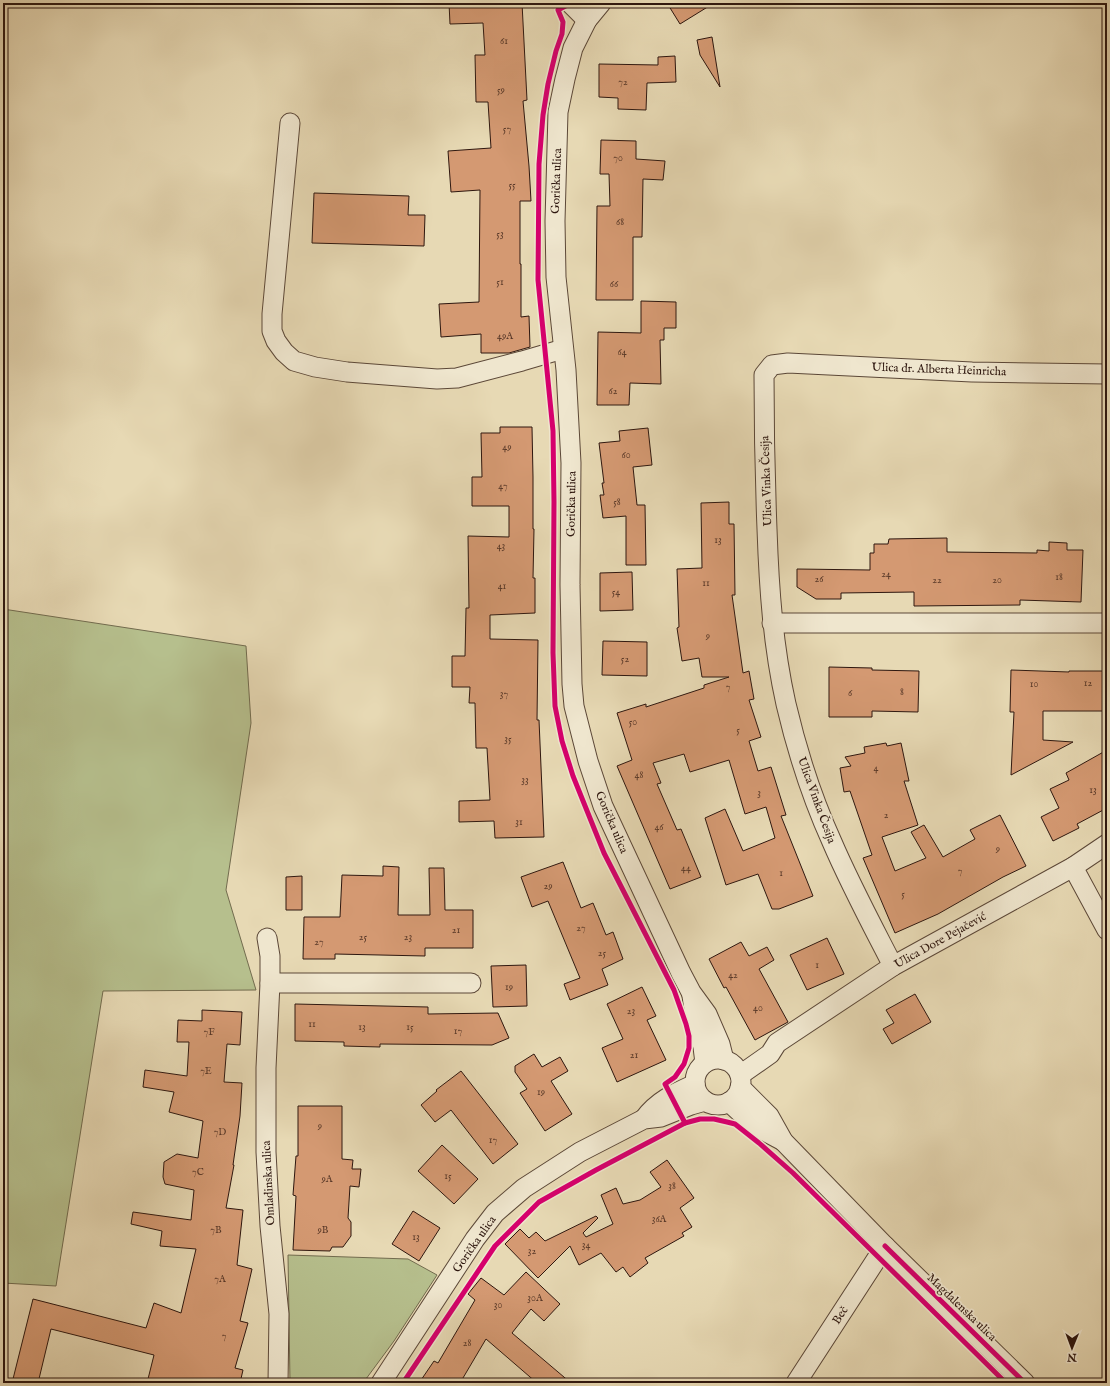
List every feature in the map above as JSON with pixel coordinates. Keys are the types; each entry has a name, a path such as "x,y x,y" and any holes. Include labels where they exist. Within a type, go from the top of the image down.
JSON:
{"street":[{"path":"570,3 587,20"},
{"name":"Gorička ulica","path":"601,3 587,20 574,48 558,112 555,221 556,277 571,463 570,654 574,706 588,760 603,806 691,992 707,1014 734,1071"},
{"path":"290,123 272,314 272,331 276,341 284,352 294,361 315,367 347,372 437,379 457,378 563,349"},
{"name":"Ulica dr. Alberta Heinricha","path":"772,365 788,363 972,372 1107,374"},
{"name":"Ulica Vinka Česija","path":"772,365 764,375 765,470 769,581 772,623 786,704 813,795 831,840 893,966"},
{"path":"772,623 1107,623"},
{"name":"Ulica Dore Pejačević","path":"734,1071 763,1044 777,1042 893,966 1073,867 1107,844"},
{"path":"1073,867 1107,930"},
{"name":"Omladinska ulica","path":"267,938 270,956 270,983 266,1068 266,1152 270,1226 279,1314 278,1383"},
{"path":"270,983 471,983"},
{"name":"Gorička ulica","path":"691,992 705,1063"},
{"path":"734,1071 736,1096 729,1102 716,1105 705,1101 697,1091 695,1084 697,1072 705,1063 718,1059 734,1071 769,1116 783,1141"},
{"name":"Gorička ulica","path":"644,1119 651,1110 670,1095 695,1084"},
{"name":"Gorička ulica","path":"381,1383 475,1239 495,1213 524,1188 580,1152 644,1119 661,1117 705,1101"},
{"path":"729,1102 756,1126 783,1141"},
{"name":"Magdalenska ulica","path":"783,1141 885,1246 1025,1383"},
{"name":"Beč","path":"796,1383 885,1246"}],"green space":[{"path":"3,609 246,646 251,723 226,890 256,990 103,991 56,1286 3,1283"},
{"path":"288,1255 408,1259 437,1275 394,1341 363,1383 290,1383"}],"building":[{"path":"449,3 522,3 527,100 523,101 531,201 520,201 521,317 529,316 530,347 509,353 481,353 481,334 441,337 439,304 479,302 480,190 451,192 448,151 491,148 488,102 476,102 475,55 485,55 483,23 450,24"},
{"path":"667,3 714,3 680,24"},
{"path":"712,37 720,87 700,55 697,40"},
{"path":"675,56 676,82 647,83 646,110 618,109 618,98 599,97 599,64 658,65 658,57"},
{"path":"601,140 636,141 636,159 665,161 663,180 643,179 642,237 633,237 633,300 596,300 597,206 610,206 609,174 600,174"},
{"path":"314,193 409,196 408,215 425,215 424,246 312,243"},
{"path":"641,301 676,302 676,328 664,328 664,340 660,340 661,384 630,383 629,405 597,405 598,332 641,333"},
{"path":"500,427 532,427 534,529 533,578 535,578 535,613 490,615 490,639 538,640 537,720 539,720 544,837 495,838 494,821 459,822 459,801 490,800 487,748 476,748 475,703 469,703 470,687 452,687 452,656 465,656 466,608 469,608 468,536 509,537 509,506 472,506 472,477 482,477 481,433 500,433"},
{"path":"648,428 652,465 633,467 637,505 645,505 646,565 626,565 626,516 603,518 600,495 604,495 602,483 604,483 599,443 620,441 619,431"},
{"path":"729,502 729,524 734,524 735,595 732,595 743,673 749,671 754,699 749,700 761,737 749,741 758,771 771,767 786,815 781,816 813,896 779,909 772,909 758,874 726,885 705,818 725,809 743,851 775,838 766,807 745,814 729,760 690,772 684,754 653,763 661,783 657,784 677,830 681,829 701,877 670,889 617,766 632,760 617,713 646,704 646,707 704,688 704,685 729,677 702,677 699,658 682,661 677,628 679,627 677,569 702,568 701,503"},
{"path":"947,538 947,552 1037,553 1037,550 1049,551 1049,542 1067,543 1067,550 1083,550 1081,602 1020,600 1020,605 914,606 914,592 841,593 841,599 816,599 797,587 797,569 870,570 870,553 874,553 874,544 888,544 889,539"},
{"path":"632,572 633,610 600,611 600,573"},
{"path":"603,641 647,642 647,676 602,675"},
{"path":"829,667 919,671 918,712 872,711 872,717 829,717"},
{"path":"1011,670 1069,672 1107,671 1107,711 1043,711 1043,740 1073,742 1011,775 1014,712 1010,712"},
{"path":"886,743 887,746 901,743 909,781 904,781 918,825 882,837 895,871 926,858 911,832 924,825 943,857 975,839 970,830 1000,815 1026,866 1003,877 938,914 895,933 863,858 872,855 850,791 844,792 840,768 851,766 845,757 865,753 864,747"},
{"path":"1107,750 1107,808 1077,824 1079,828 1053,841 1041,817 1059,808 1050,789 1069,780 1066,773"},
{"path":"563,862 581,908 593,903 606,935 613,932 623,959 602,969 608,985 570,1000 564,984 580,978 548,901 532,907 521,877"},
{"path":"383,866 399,867 398,915 430,915 429,868 444,868 445,910 473,910 473,948 425,948 425,956 335,954 335,959 303,959 304,917 340,917 342,875 383,876"},
{"path":"302,876 302,910 286,910 286,877"},
{"path":"827,938 844,974 807,990 790,955"},
{"path":"741,942 749,956 767,947 774,960 759,969 788,1022 755,1040 726,987 724,988 709,959"},
{"path":"526,965 527,1006 493,1007 491,966"},
{"path":"642,987 656,1016 647,1020 666,1060 617,1082 602,1048 623,1039 607,1004"},
{"path":"915,994 931,1022 892,1044 883,1029 894,1023 886,1010"},
{"path":"295,1004 428,1007 428,1014 498,1013 509,1038 492,1045 380,1044 380,1047 344,1046 344,1042 295,1041"},
{"path":"202,1010 242,1012 240,1045 227,1044 224,1082 242,1083 240,1116 234,1165 226,1208 243,1210 237,1265 252,1269 240,1321 248,1323 235,1368 243,1370 240,1383 147,1383 154,1355 51,1329 38,1383 12,1383 33,1299 146,1328 154,1303 181,1313 196,1249 160,1246 162,1231 131,1224 133,1212 191,1220 194,1190 165,1184 163,1177 164,1162 177,1154 198,1158 203,1121 169,1112 174,1092 143,1087 145,1070 187,1076 189,1042 177,1042 178,1020 202,1021"},
{"path":"534,1054 542,1067 560,1057 568,1071 551,1081 572,1114 545,1131 520,1093 527,1089 515,1072 515,1066"},
{"path":"461,1071 518,1144 493,1164 451,1110 435,1122 421,1105 437,1091 436,1090"},
{"path":"298,1106 342,1106 342,1159 353,1160 352,1169 361,1169 359,1187 350,1186 348,1218 351,1222 351,1236 343,1247 332,1247 330,1251 293,1250 296,1196 293,1195 296,1156 298,1156"},
{"path":"442,1145 478,1179 454,1204 418,1171"},
{"path":"667,1160 694,1198 680,1208 692,1227 682,1233 684,1236 645,1258 648,1263 630,1277 623,1267 616,1272 601,1253 579,1265 570,1246 538,1278 505,1244 520,1229 529,1238 536,1232 545,1241 596,1216 598,1218 583,1233 586,1237 613,1224 601,1195 616,1188 623,1204 640,1200 661,1187 650,1172"},
{"path":"413,1211 440,1228 419,1261 392,1244"},
{"path":"526,1272 560,1304 544,1321 531,1309 512,1333 571,1383 537,1383 486,1339 460,1383 419,1383 434,1361 438,1363 475,1300 468,1294 481,1278 504,1295"}],"cycle path":[{"path":"571,3 558,10 563,22 562,34 548,84 543,115 539,164 538,280 553,431 553,653 555,706 562,741 573,776 604,853 674,990 686,1024 689,1036 689,1048 684,1064 675,1077 665,1084 685,1123 700,1119 714,1119 735,1124 759,1143 793,1173 1006,1383"},
{"path":"403,1383 495,1246 539,1202 685,1123"},
{"path":"885,1246 1025,1383"}]}
